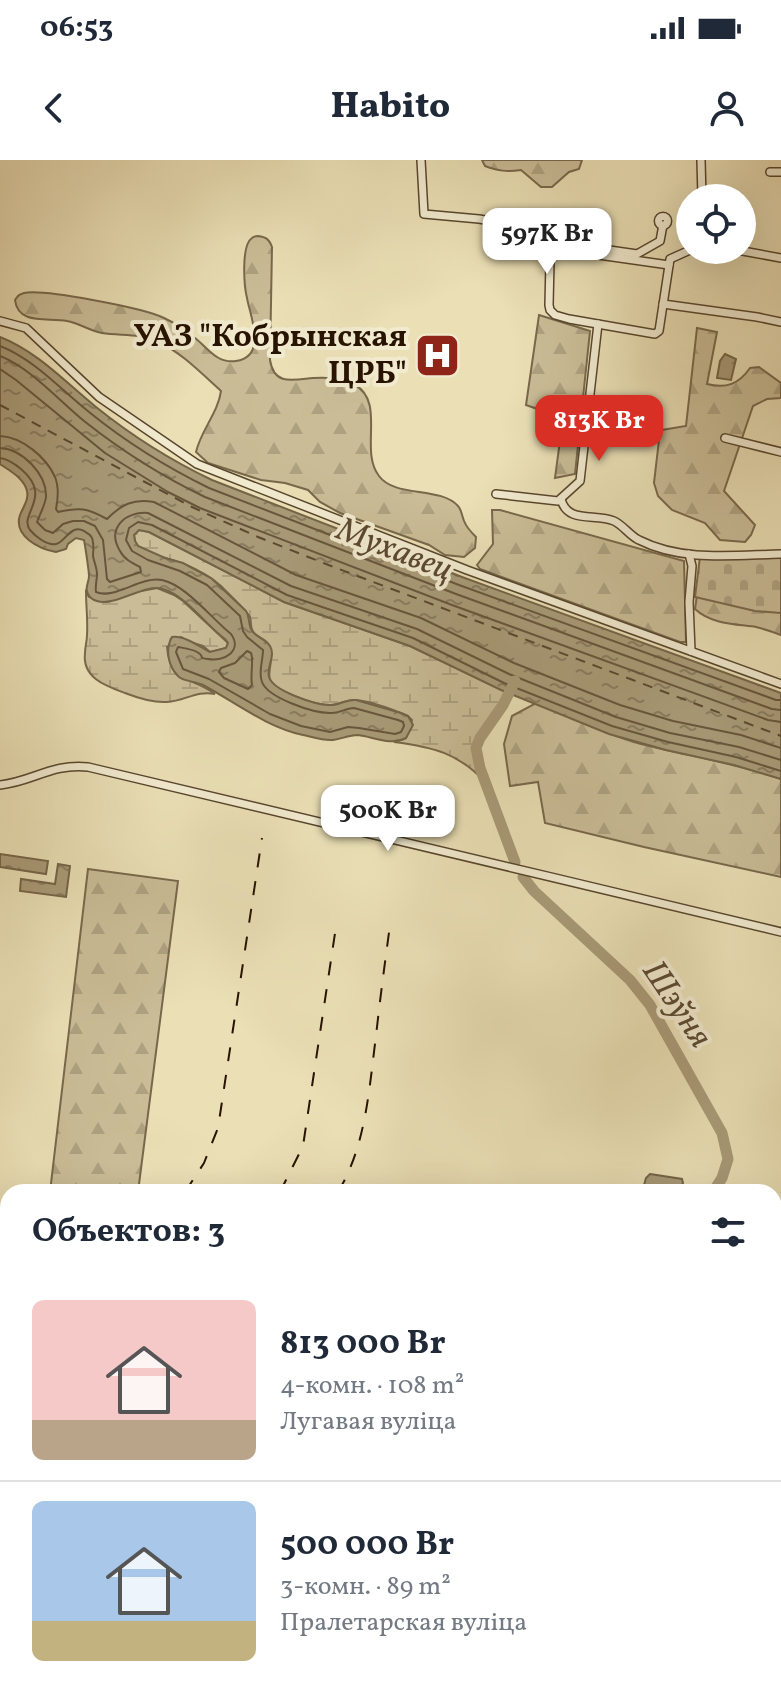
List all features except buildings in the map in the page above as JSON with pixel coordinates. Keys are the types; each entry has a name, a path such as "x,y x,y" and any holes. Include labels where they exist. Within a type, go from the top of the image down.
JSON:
{"street":[{"path":"421,160 424,214 529,227 553,245 669,262 676,258"},
{"path":"701,160 702,184"},
{"path":"770,172 781,172"},
{"path":"553,245 637,254 660,241 663,225"},
{"path":"553,245 550,310 555,315 655,334 659,331 669,262"},
{"path":"756,253 781,258"},
{"path":"663,304 781,322"},
{"path":"0,321 26,328 99,397 197,464 467,570 781,684"},
{"path":"496,494 558,501 580,481 598,324"},
{"path":"725,438 781,452"},
{"path":"561,499 564,508 573,515 613,521 639,540 672,552 701,555 781,554"},
{"path":"689,554 692,566 689,602 691,651"},
{"path":"0,785 62,767 88,767 781,932"}],"green space":[{"path":"482,160 582,160 579,169 569,172 552,187 541,187 521,170 494,169 485,166"},
{"path":"258,236 267,239 272,247 272,368 286,380 340,379 364,393 371,415 373,466 379,476 396,487 440,496 458,506 466,525 476,537 475,548 464,557 445,555 429,545 340,513 320,502 308,490 261,480 208,463 196,452 221,391 191,364 150,338 102,333 67,321 35,319 22,314 17,308 15,300 19,295 35,293 136,309 176,324 218,358 236,361 246,358 254,344 244,266 249,242"},
{"path":"539,315 590,331 575,474 555,478 563,418 526,405"},
{"path":"697,328 717,332 707,384 732,384 750,368 759,367 781,383 781,398 767,399 753,406 724,491 755,525 745,542 720,540 705,523 672,510 658,496 654,483 662,430 686,426"},
{"path":"492,510 684,561 686,642 480,569 477,565 493,544"},
{"path":"139,530 149,532 284,602 410,646 509,693 479,742 478,764 486,783 466,765 444,753 394,742 406,738 412,720 408,716 361,701 320,704 279,689 269,676 270,648 253,632 250,617 245,611 208,576 138,546 134,535"},
{"path":"781,556 781,613 755,611 695,597 700,557"},
{"path":"781,558 781,635 716,620 695,609 702,560"},
{"path":"157,588 183,601 228,643 226,648 210,652 181,637 167,647 172,667 177,673 215,694 202,693 167,702 151,701 103,684 87,669 86,592 89,597 107,602"},
{"path":"536,703 628,740 781,779 781,877 545,823 538,782 510,786 504,744 512,716"},
{"path":"88,869 178,881 139,1184 51,1184"}],"water":[{"name":"Мухавец","path":"0,337 39,359 137,438 212,480 462,577 781,693 781,779 609,734 501,690 410,646 284,602 149,532 139,530 134,535 138,546 183,563 211,578 246,611 252,632 270,646 269,677 278,687 296,697 324,705 356,700 408,716 413,725 406,738 394,741 358,735 333,740 318,739 276,726 203,685 182,679 175,673 169,658 172,637 187,640 210,652 226,648 228,643 196,611 180,598 156,588 112,601 94,600 86,590 89,576 84,540 76,538 66,549 56,552 35,545 20,529 20,515 27,491 20,479 0,464"},
{"path":"725,354 736,359 731,380 717,378 720,361"},
{"path":"0,854 48,861 46,874 0,867"},
{"path":"58,864 70,866 66,897 20,891 21,879 55,884"},
{"path":"650,1174 682,1179 683,1183 644,1184"}],"waterway":[{"name":"Шэўня","path":"515,681 476,748 480,768 515,862"},
{"name":"Шэўня","path":"523,877 534,891 630,980 650,1005 722,1133 728,1159 718,1184"}],"ferry route":[{"path":"0,405 192,507 258,537 781,736"}],"railway":[{"path":"190,1184 204,1163 218,1128 262,838"},
{"path":"284,1184 303,1146 337,920"},
{"path":"342,1184 355,1156 365,1117 390,925"}],"place":[{"name":"УАЗ \"Кобрынская ЦРБ\"","path":"438,356"}]}
